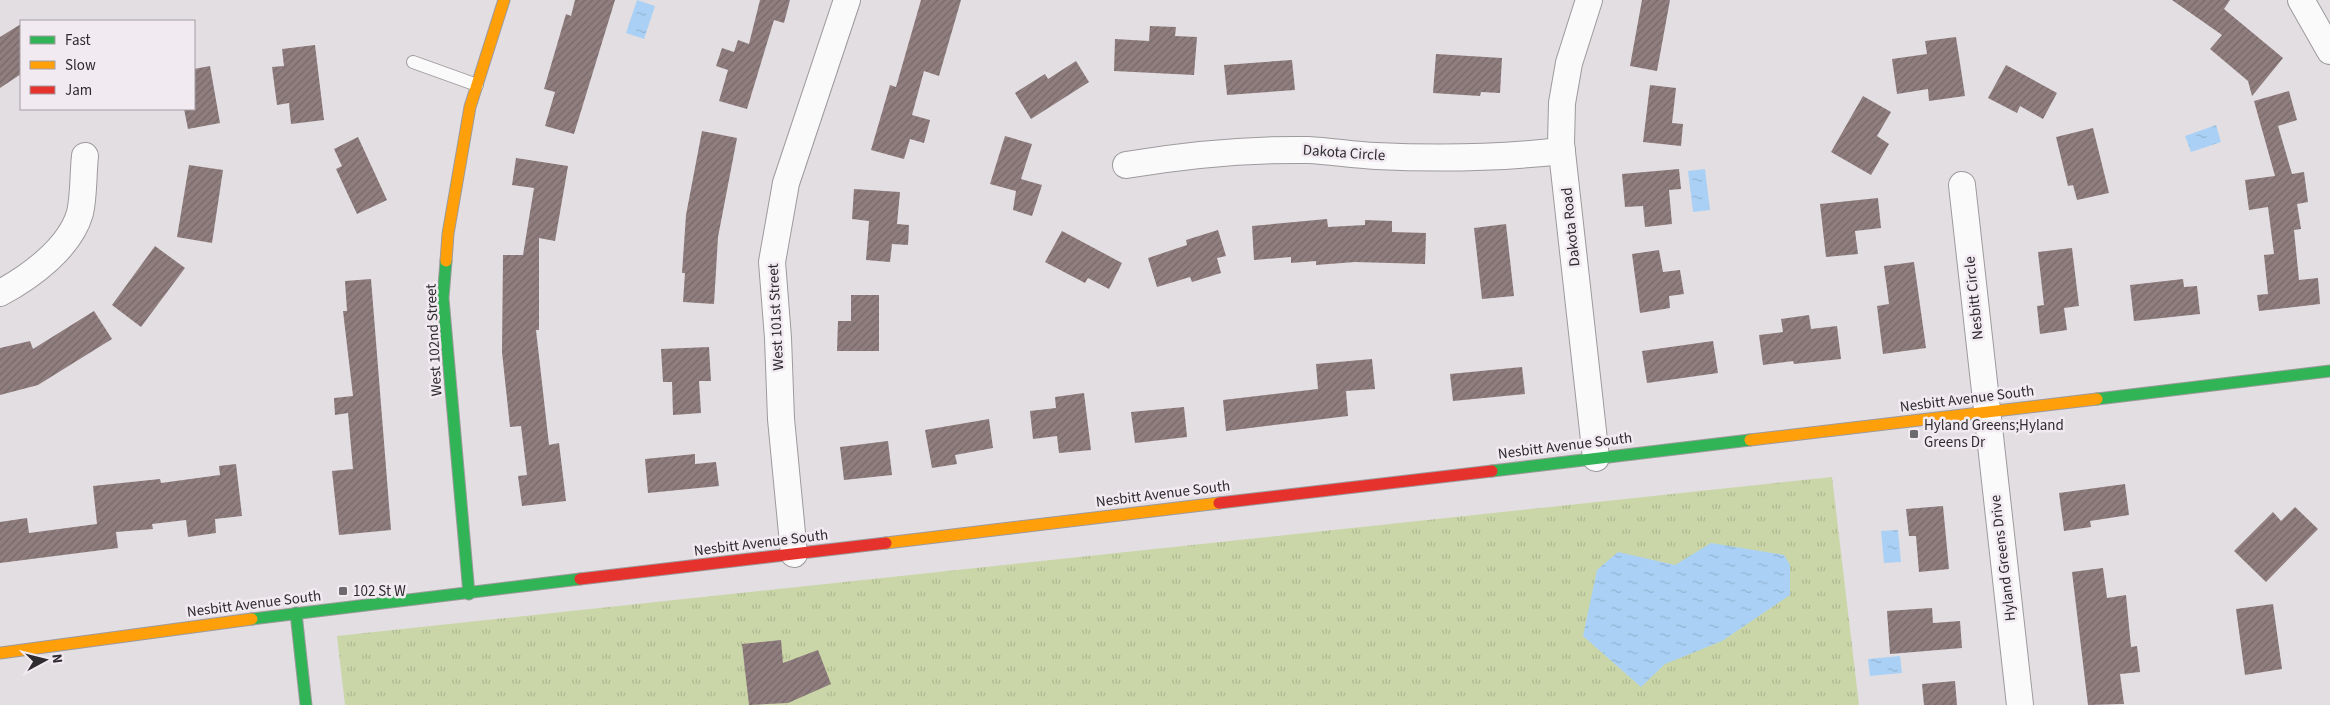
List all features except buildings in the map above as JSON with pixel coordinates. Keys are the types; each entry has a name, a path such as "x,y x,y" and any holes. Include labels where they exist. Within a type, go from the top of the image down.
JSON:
{"street":[{"name":"West 102nd Street","path":"469,594 444,298 448,234 470,107 504,0"},
{"name":"West 101st Street","path":"794,554 781,419 778,338 772,262 786,183 847,0"},
{"name":"Dakota Road","path":"1589,0 1569,63 1562,103 1562,151 1596,458"},
{"path":"2301,0 2330,51"},
{"name":"Dakota Circle","path":"1126,165 1175,157 1241,151 1309,150 1375,156 1452,158 1528,155 1562,151"},
{"path":"0,292 24,280 46,262 66,239 80,214 85,156"},
{"name":"Nesbitt Circle","path":"1962,185 1986,412"},
{"name":"Nesbitt Avenue South","path":"0,653 296,613 469,594 2330,371"},
{"name":"Hyland Greens Drive","path":"1986,412 2020,705"},
{"path":"296,613 306,705"}],"lane":[{"path":"413,62 477,85"}],"green space":[{"path":"1832,477 1859,705 345,705 337,636"}],"water":[{"path":"637,0 655,6 644,39 626,33"},
{"path":"2216,125 2221,142 2191,152 2185,136"},
{"path":"1705,169 1710,210 1693,212 1688,171"},
{"path":"1898,530 1901,562 1884,563 1881,531"},
{"path":"1711,543 1784,555 1790,565 1790,595 1722,641 1665,664 1641,687 1583,636 1597,570 1618,552 1675,565"},
{"path":"1900,656 1902,673 1870,676 1868,659"}],"traffic: fast":[{"path":"446,261 443,298 469,594"},
{"path":"2097,399 2330,371"},
{"path":"1492,471 1750,440"},
{"path":"252,619 580,579"},
{"path":"296,613 306,705"}],"traffic: slow":[{"path":"446,261 448,234 470,107 504,0"},
{"path":"1750,440 2097,399"},
{"path":"886,543 1219,503"},
{"path":"0,653 252,619"}],"traffic: jam":[{"path":"1219,503 1492,471"},
{"path":"580,579 886,543"}],"place":[{"name":"Hyland Greens;Hyland Greens Dr","path":"1914,434"},
{"name":"102 St W","path":"343,591"}]}
